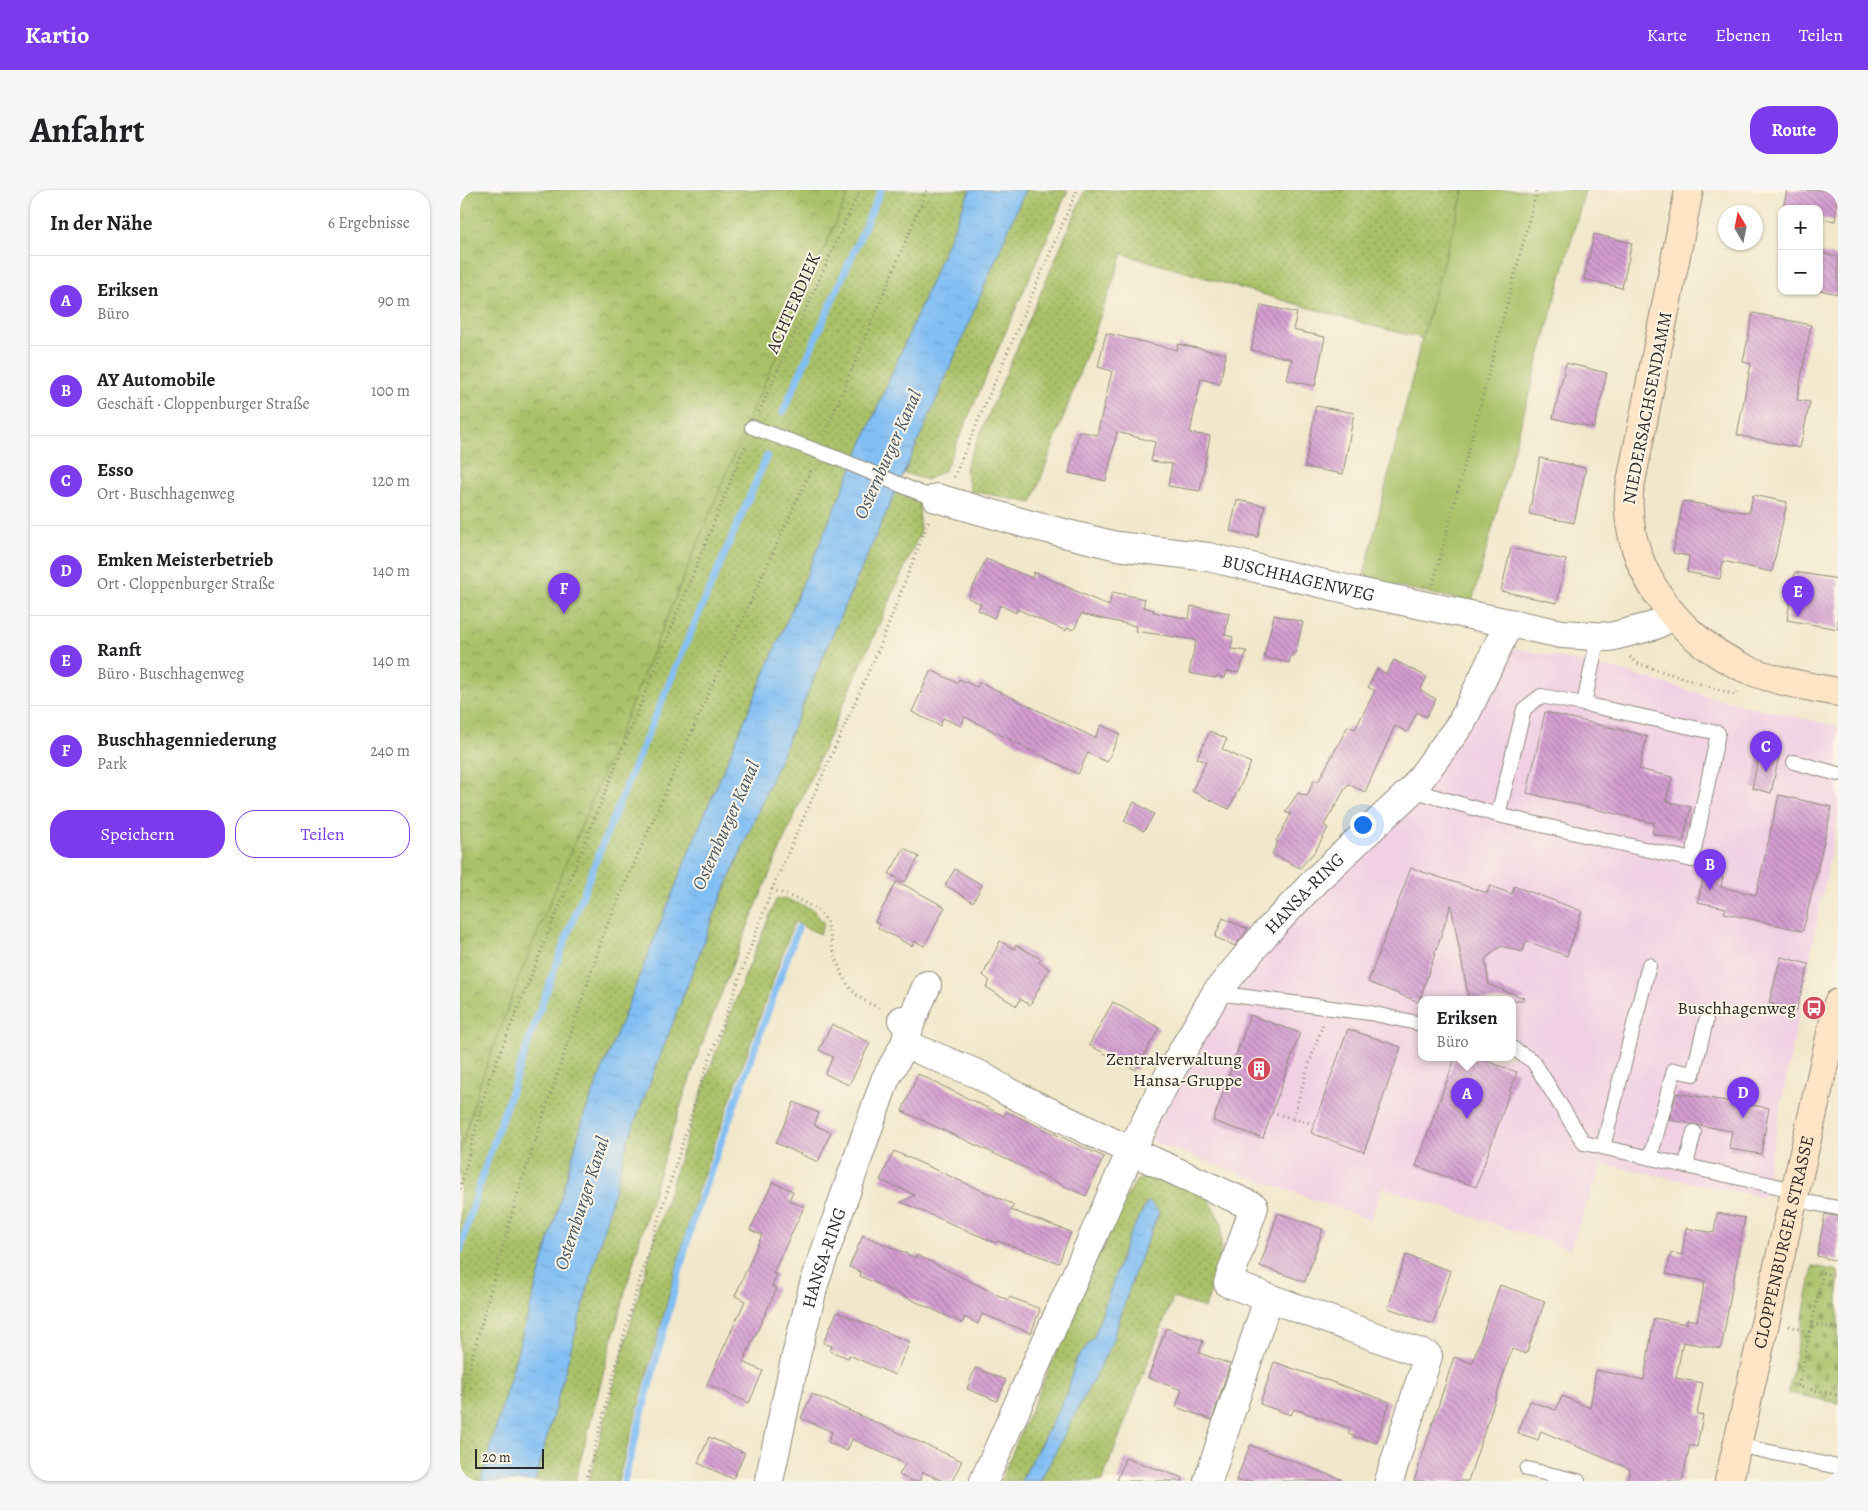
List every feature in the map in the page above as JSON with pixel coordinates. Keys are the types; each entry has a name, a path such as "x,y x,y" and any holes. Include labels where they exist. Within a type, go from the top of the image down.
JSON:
{"street":[{"name":"NIEDERSACHSENDAMM","path":"1673,616 1651,584 1633,536 1628,514 1629,492 1689,190"},
{"name":"BUSCHHAGENWEG","path":"928,496 1116,546 1208,557 1562,634 1610,637 1653,626 1673,616"},
{"path":"1673,616 1694,637 1751,671 1838,692"},
{"name":"HANSA-RING","path":"984,1481 1130,1151 1171,1071 1216,992 1264,935 1317,879 1412,790 1462,722 1509,623"},
{"name":"HANSA-RING","path":"770,1481 794,1364 814,1284 885,1080 927,985"},
{"name":"CLOPPENBURGER STRASSE","path":"1729,1481 1838,1003"},
{"path":"906,1029 1008,1092 1130,1151 1254,1206 1228,1283 1428,1356 1389,1481"},
{"path":"1208,1481 1268,1299"}],"lane":[{"name":"BUSCHHAGENWEG","path":"752,427 839,459 928,496"},
{"path":"1584,704 1598,637"},
{"path":"1412,790 1498,815 1692,860 1718,733 1541,696 1524,709 1498,815"},
{"path":"1794,762 1838,774"},
{"path":"1603,1147 1649,966"},
{"path":"1216,992 1370,1013 1418,1023"},
{"path":"1650,1158 1674,1070 1693,1074 1706,1021"},
{"path":"1516,1050 1533,1061 1584,1143 1686,1165 1838,1208"},
{"path":"1686,1165 1694,1132"},
{"path":"1737,1446 1838,1467"},
{"path":"1527,1469 1578,1481"}],"path":[{"name":"ACHTERDIEK","path":"460,1189 487,1085 752,427 860,190"},
{"path":"460,1400 516,1199 605,930 713,683 820,452 825,431 927,190"},
{"path":"586,1481 632,1305 703,1077 772,889 880,646 928,496 952,481 1077,190"},
{"path":"1427,606 1537,190"},
{"path":"1623,650 1637,663 1736,695 1751,671"},
{"path":"772,889 821,913 826,920 839,966 848,986 859,997 906,1029"},
{"path":"1294,1120 1306,1072 1329,1007"},
{"path":"1272,1112 1294,1120 1314,1124"},
{"path":"1838,1276 1824,1273 1798,1387 1838,1395"},
{"path":"1812,1324 1838,1329"}],"shaded area":[{"path":"1514,648 1619,670 1725,701 1838,726 1838,815 1763,1197 1602,1164 1570,1249 1383,1187 1370,1220 1148,1140 1208,1029 1271,942 1406,814 1471,723"}],"green space":[{"path":"460,190 970,190 692,844 584,1116 481,1481 460,1481"},
{"path":"460,190 850,190 752,411 520,975 479,1085 460,1154"},
{"path":"1025,190 1068,190 945,470 927,480 904,473"},
{"path":"1085,190 1464,190 1422,338 1376,327 1123,254 1032,503 971,491 965,469"},
{"path":"1464,190 1585,190 1472,602 1363,579 1422,338"},
{"path":"895,492 919,503 920,533 837,717 757,903 708,1028 652,1196 575,1481 535,1481 627,1140 716,910"},
{"path":"784,898 812,909 824,923 820,934 794,922 697,1193 618,1481 589,1481 665,1204 701,1095 733,1006 776,900"},
{"path":"1160,1174 1206,1194 1222,1224 1220,1265 1205,1308 1173,1298 1102,1481 1040,1481 1111,1345 1136,1268 1159,1212 1148,1201 1128,1238 1094,1337 1075,1361 1068,1392 1021,1481 1000,1481 1119,1209 1137,1180"},
{"path":"1813,1266 1838,1271 1838,1403 1788,1393"}],"water":[{"name":"Osternburger Kanal","path":"970,190 1025,190 937,398 839,619 716,910 628,1140 535,1481 481,1481 584,1116 692,844"},
{"path":"1148,1201 1159,1212 1136,1268 1111,1345 1040,1481 1021,1481 1068,1392 1075,1361 1094,1337 1128,1238"}],"building":[{"path":"1787,190 1838,190 1835,221 1823,219 1823,205 1784,205"},
{"path":"1594,234 1632,243 1622,288 1584,279"},
{"path":"1823,254 1838,257 1838,294 1823,291"},
{"path":"1261,305 1297,313 1293,330 1325,337 1315,386 1287,380 1292,359 1251,350"},
{"path":"1753,313 1811,325 1797,400 1810,402 1800,448 1737,435 1751,364 1743,362"},
{"path":"1106,333 1177,350 1178,344 1226,354 1220,384 1201,379 1190,433 1210,436 1200,491 1168,486 1172,464 1151,461 1155,442 1117,432 1106,481 1069,473 1079,431 1097,435 1112,371 1098,367"},
{"path":"1566,363 1607,373 1594,428 1553,418"},
{"path":"1316,406 1354,413 1343,474 1305,467"},
{"path":"1540,458 1586,468 1574,523 1529,514"},
{"path":"1753,495 1787,502 1772,572 1723,561 1720,579 1687,572 1689,556 1673,553 1683,501 1749,513"},
{"path":"1237,500 1265,506 1258,537 1230,531"},
{"path":"1511,548 1566,560 1557,603 1501,591"},
{"path":"986,559 1032,578 1034,572 1109,606 1112,592 1145,599 1143,607 1154,610 1153,612 1189,619 1191,606 1229,613 1225,635 1233,637 1231,649 1247,651 1238,673 1227,671 1225,678 1216,676 1216,678 1189,673 1196,640 1135,631 1136,626 1081,614 1074,630 1067,628 1066,631 1017,609 1016,613 1000,605 994,618 978,610 981,604 968,598"},
{"path":"1795,572 1838,579 1838,629 1787,620"},
{"path":"1274,615 1303,622 1295,654 1292,653 1289,663 1264,657"},
{"path":"1394,660 1427,677 1420,690 1436,699 1426,717 1417,712 1407,732 1395,726 1365,792 1348,784 1324,825 1328,828 1316,850 1300,868 1272,854 1278,842 1276,841 1291,814 1285,812 1298,793 1307,796 1314,780 1318,782 1348,726 1355,729 1375,691 1368,687 1377,669 1386,674"},
{"path":"931,670 957,683 959,679 977,687 980,682 1095,738 1101,725 1120,734 1107,762 1088,753 1078,774 965,717 961,726 943,718 940,726 912,712"},
{"path":"1545,712 1647,736 1639,769 1672,777 1666,801 1691,807 1683,841 1652,833 1654,823 1527,793"},
{"path":"1210,731 1227,739 1222,749 1251,763 1229,809 1192,791 1206,762 1197,758"},
{"path":"1760,752 1779,756 1771,793 1752,788"},
{"path":"1779,795 1832,807 1803,931 1724,913 1726,908 1698,902 1704,873 1723,877 1721,887 1756,895"},
{"path":"1134,802 1154,814 1144,831 1124,821"},
{"path":"904,848 919,857 905,882 889,874"},
{"path":"1411,868 1487,893 1490,886 1512,894 1514,886 1582,911 1567,956 1527,941 1522,952 1501,946 1485,959 1489,985 1524,998 1524,1000 1516,1000 1516,996 1468,996 1451,905 1421,996 1418,996 1418,1002 1368,982"},
{"path":"955,869 982,885 973,902 945,885"},
{"path":"897,881 945,907 924,946 915,941 912,946 878,928 880,924 875,922"},
{"path":"1223,918 1248,929 1235,946 1215,937"},
{"path":"1000,941 1014,949 1016,945 1041,959 1039,962 1049,969 1030,1005 1020,999 1017,1006 986,987 990,981 983,975"},
{"path":"1781,957 1809,964 1796,1011 1769,1003"},
{"path":"1113,1002 1159,1028 1136,1070 1089,1045"},
{"name":"Zentralverwaltung Hansa-Gruppe","path":"1250,1015 1300,1033 1263,1138 1213,1121"},
{"path":"832,1024 870,1043 849,1085 825,1074 833,1057 819,1050"},
{"path":"1348,1029 1401,1047 1364,1152 1311,1133"},
{"path":"1454,1061 1486,1061 1517,1072 1476,1187 1416,1166"},
{"path":"918,1074 1004,1116 1006,1111 1104,1157 1086,1196 902,1111"},
{"path":"1677,1093 1769,1108 1761,1154 1729,1149 1732,1131 1669,1120"},
{"path":"794,1102 819,1113 814,1125 831,1132 818,1162 776,1143"},
{"path":"894,1151 1014,1205 1011,1210 1071,1232 1059,1263 998,1241 996,1243 901,1202 915,1195 880,1180"},
{"path":"773,1182 793,1191 789,1200 804,1207 773,1273 777,1274 772,1286 777,1288 743,1362 763,1371 749,1403 707,1384 745,1301 735,1296 762,1235 750,1230"},
{"path":"1278,1213 1323,1229 1305,1282 1260,1266"},
{"path":"1717,1213 1745,1218 1721,1349 1683,1342 1676,1378 1703,1383 1697,1414 1703,1415 1697,1447 1690,1445 1682,1481 1627,1481 1630,1469 1541,1431 1538,1440 1518,1433 1530,1401 1556,1410 1562,1396 1590,1408 1596,1370 1644,1380 1654,1318 1687,1324 1687,1319 1697,1321 1705,1281 1666,1274 1671,1253 1682,1255 1686,1228 1714,1233"},
{"path":"1825,1214 1838,1217 1838,1261 1817,1256"},
{"path":"863,1235 916,1258 917,1255 1008,1300 1010,1297 1040,1309 1031,1333 982,1314 978,1324 965,1317 962,1323 860,1276 861,1272 849,1267"},
{"path":"1406,1255 1451,1271 1433,1324 1388,1308"},
{"path":"1500,1285 1545,1301 1526,1354 1512,1349 1468,1481 1414,1481 1454,1357 1472,1363"},
{"path":"837,1312 910,1342 895,1375 849,1355 848,1358 830,1351 832,1346 823,1343"},
{"path":"1166,1328 1203,1341 1199,1353 1230,1364 1212,1420 1176,1407 1182,1390 1148,1378"},
{"path":"1274,1362 1390,1402 1376,1443 1348,1434 1350,1428 1294,1409 1291,1415 1260,1404"},
{"path":"975,1368 1006,1380 997,1401 967,1389"},
{"path":"812,1394 962,1461 952,1481 943,1481 923,1472 919,1481 912,1481 899,1475 905,1464 876,1450 852,1439 847,1451 828,1442 832,1432 801,1418"},
{"path":"709,1437 745,1453 733,1479 698,1463"},
{"path":"1250,1445 1341,1479 1341,1481 1236,1481"},
{"path":"1125,1458 1183,1478 1183,1481 1117,1481"}],"waterway":[{"path":"783,412 881,190"},
{"path":"460,1251 499,1126 580,901 640,752 767,456"},
{"path":"624,1481 693,1220 798,928"}],"place":[{"name":"Buschhagenniederung","path":"564,614"},
{"name":"Ranft","path":"1798,617"},
{"name":"Esso","path":"1766,772"},
{"name":"AY Automobile","path":"1710,890"},
{"name":"Buschhagenweg","path":"1814,1008"},
{"name":"Zentralverwaltung Hansa-Gruppe","path":"1259,1069"},
{"name":"Emken Meisterbetrieb","path":"1743,1118"},
{"name":"Eriksen","path":"1467,1119"}]}
